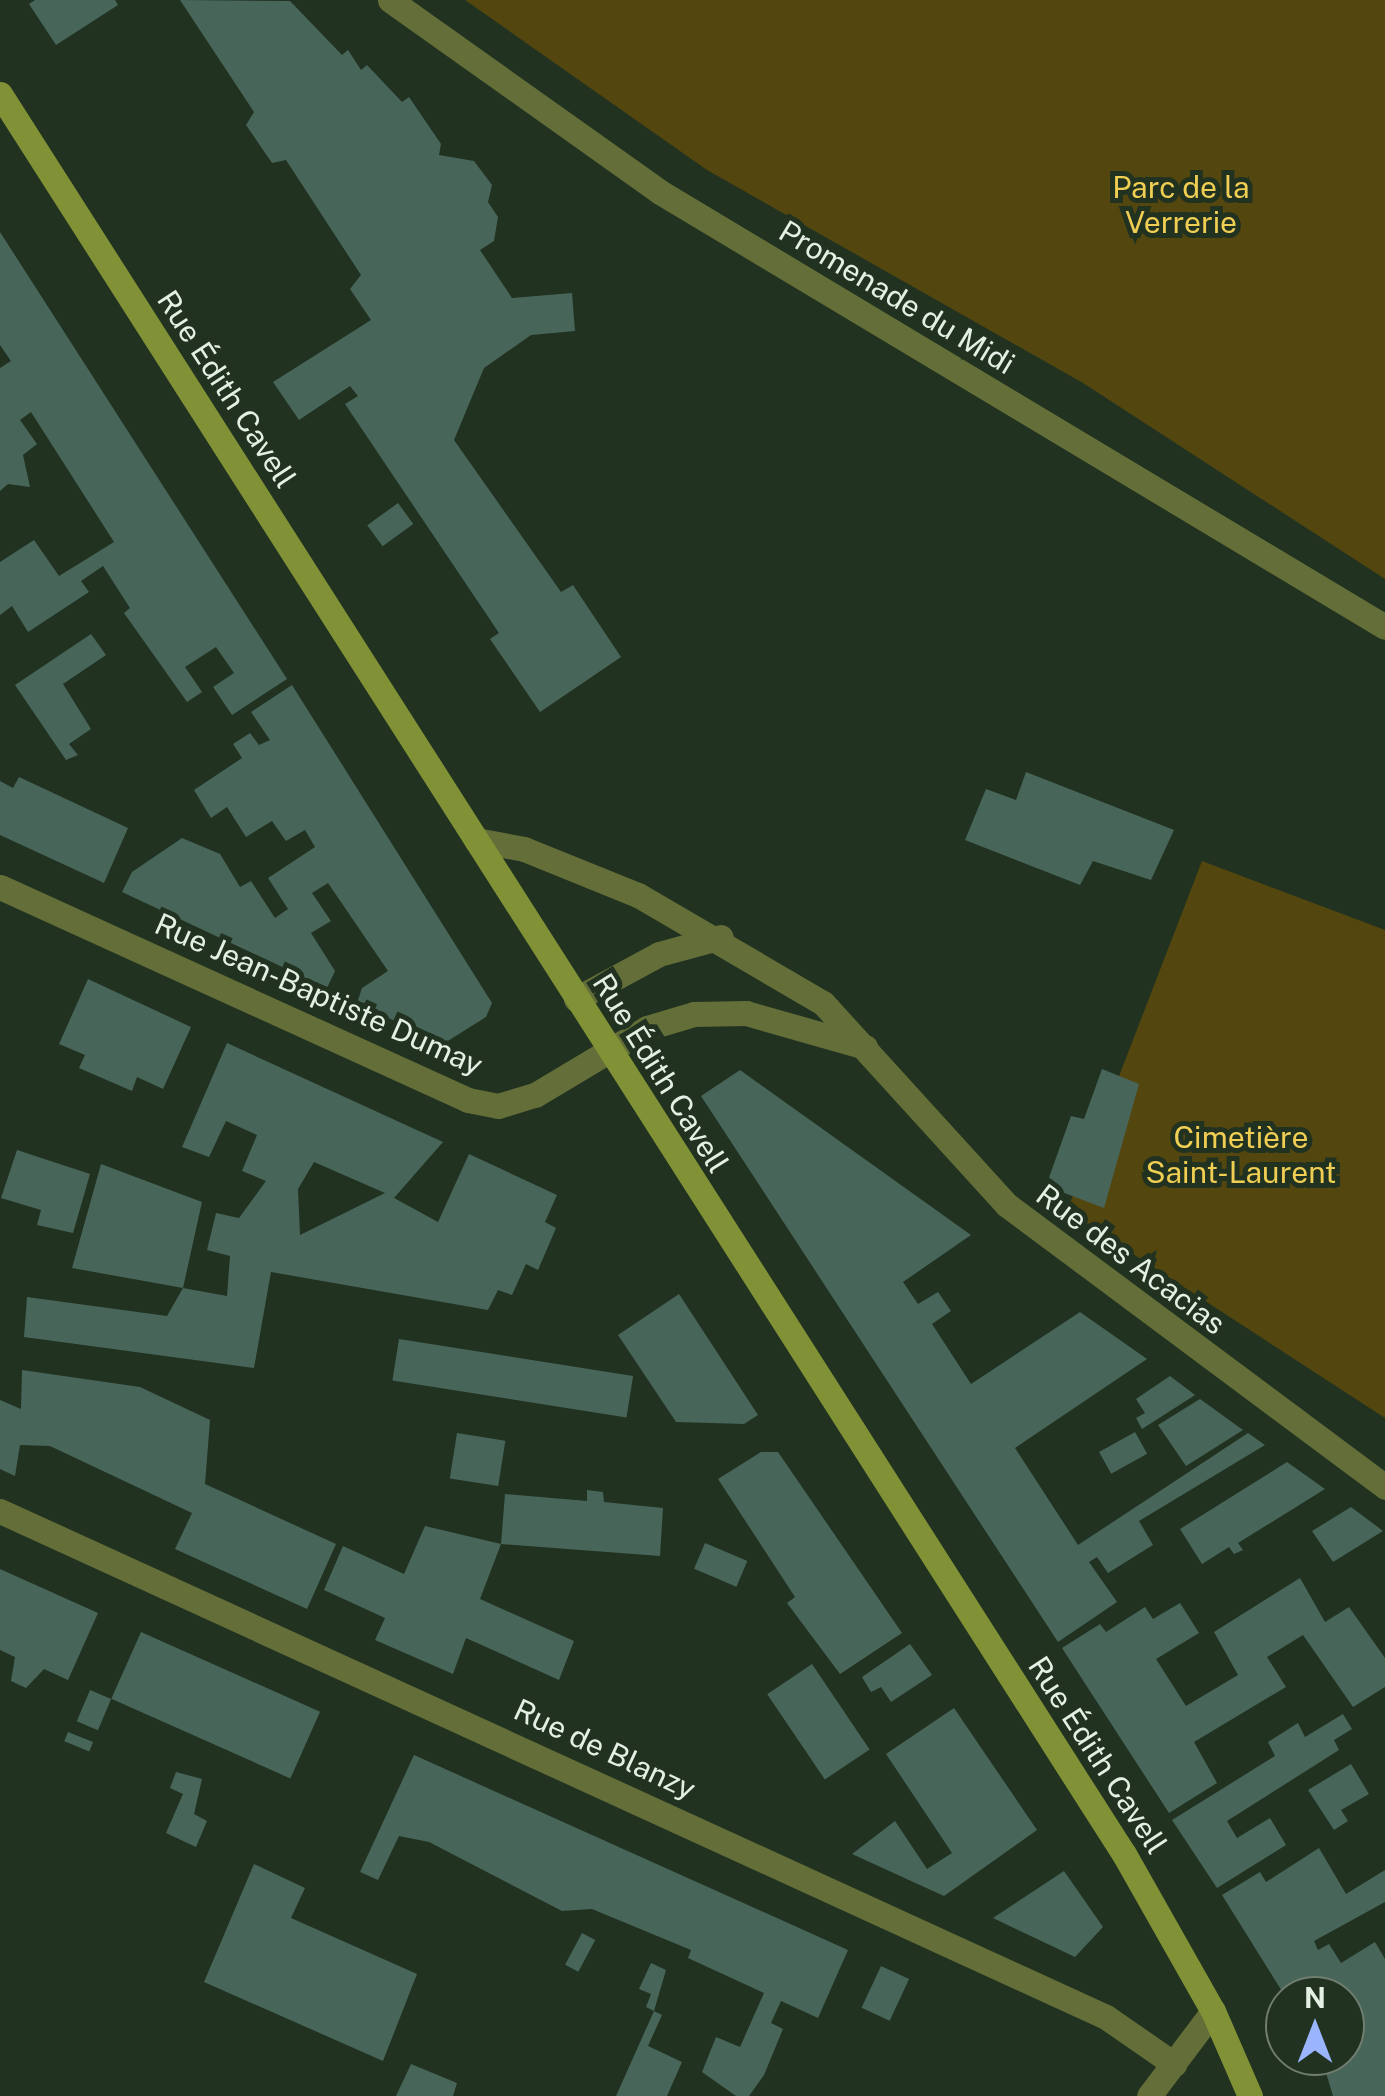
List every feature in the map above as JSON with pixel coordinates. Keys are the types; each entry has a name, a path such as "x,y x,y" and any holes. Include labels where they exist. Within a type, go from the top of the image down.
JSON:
{"street":[{"name":"Promenade du Midi","path":"390,0 660,192 1385,628"},
{"name":"Rue Édith Cavell","path":"0,94 1124,1854 1213,2011 1250,2096"},
{"name":"Rue des Acacias","path":"476,840 524,848 721,937 823,1002 870,1049 1007,1206 1385,1487"},
{"name":"Rue Jean-Baptiste Dumay","path":"0,887 468,1100 517,1102 608,1049"},
{"path":"576,999 659,954 721,937"},
{"path":"608,1049 694,1014 746,1013 870,1049"},
{"name":"Rue de Blanzy","path":"0,1512 1064,1998 1174,2064"},
{"path":"1149,2096 1213,2011"}],"green space":[{"name":"Parc de la Verrerie","path":"465,0 1385,0 1385,579 1083,383 707,170"},
{"name":"Cimetière Saint-Laurent","path":"1202,861 1385,930 1385,1418 1067,1211"}],"building":[{"path":"35,0 115,0 118,5 56,45 29,4"},
{"path":"180,0 290,1 342,55 348,50 361,70 367,65 402,102 409,97 441,144 439,155 474,161 492,185 488,202 498,217 494,241 480,250 512,298 572,293 575,331 531,335 484,368 454,440 561,592 573,585 621,657 540,712 490,639 499,633 345,404 358,396 350,386 299,420 273,382 371,320 350,289 361,275 286,160 272,163 246,125 254,112"},
{"path":"0,232 287,679 232,715 213,687 234,673 216,647 185,667 202,692 187,702 124,613 130,608 103,566 81,581 89,592 28,632 12,606 0,615 0,562 34,540 59,576 114,542 31,412 20,420 37,444 23,455 30,487 8,484 0,491 0,368 11,361 0,345"},
{"path":"398,503 413,524 383,546 367,525"},
{"path":"91,634 106,655 63,684 91,729 69,744 78,755 66,760 15,685"},
{"path":"292,685 492,1003 486,1017 443,1044 357,1003 362,988 388,971 328,883 312,893 331,921 311,933 335,971 327,988 122,892 132,872 182,838 220,854 240,887 251,881 275,918 288,909 268,878 315,847 305,830 286,841 272,821 246,837 227,807 211,818 194,790 242,758 233,744 250,733 259,745 270,740 251,712"},
{"path":"1026,772 1174,830 1151,880 1093,861 1080,885 965,840 986,789 1016,800"},
{"path":"19,777 128,828 104,883 0,835 0,781 13,788"},
{"path":"88,979 191,1027 163,1089 137,1077 132,1091 79,1068 85,1055 59,1044"},
{"path":"227,1043 443,1142 394,1198 438,1222 469,1154 557,1195 545,1222 556,1228 538,1270 526,1264 512,1295 498,1290 488,1310 271,1272 254,1368 24,1337 27,1297 167,1316 183,1288 227,1296 230,1256 207,1250 216,1213 239,1218 266,1181 242,1171 257,1135 226,1121 209,1157 182,1147","holes":["314,1162 385,1193 300,1235 298,1189"]},
{"path":"1102,1069 1139,1084 1104,1208 1046,1186 1071,1116 1084,1119"},
{"path":"740,1070 971,1235 903,1282 918,1304 938,1292 951,1311 932,1324 971,1384 1080,1312 1147,1359 1015,1448 1078,1545 1248,1433 1265,1445 1139,1521 1153,1545 1108,1573 1097,1557 1089,1562 1117,1602 1058,1642 701,1096"},
{"path":"17,1150 90,1174 73,1233 37,1225 41,1210 1,1198"},
{"path":"101,1164 202,1202 183,1288 72,1268"},
{"path":"679,1294 758,1415 744,1424 676,1422 618,1335"},
{"path":"399,1339 633,1376 627,1418 392,1380"},
{"path":"22,1370 140,1387 210,1420 205,1484 336,1544 307,1609 175,1549 192,1513 50,1446 20,1445 15,1476 0,1469 0,1400 21,1409"},
{"path":"1170,1376 1195,1395 1142,1429 1136,1418 1145,1413 1136,1399"},
{"path":"1200,1399 1243,1430 1186,1466 1158,1425"},
{"path":"1135,1432 1147,1454 1111,1474 1099,1452"},
{"path":"457,1433 505,1441 498,1486 450,1478"},
{"path":"761,1452 778,1452 902,1633 840,1674 787,1603 795,1597 718,1479"},
{"path":"1287,1462 1325,1489 1238,1543 1243,1550 1234,1554 1229,1547 1202,1564 1180,1529"},
{"path":"587,1490 603,1492 604,1502 663,1508 660,1556 501,1544 505,1494 587,1501"},
{"path":"1351,1507 1383,1531 1333,1562 1312,1531"},
{"path":"425,1526 501,1544 480,1599 574,1641 559,1680 466,1638 453,1674 375,1640 385,1618 324,1590 343,1546 404,1574"},
{"path":"705,1543 747,1561 736,1587 694,1569"},
{"path":"0,1569 98,1613 68,1680 44,1669 26,1688 11,1681 15,1657 0,1650"},
{"path":"1300,1578 1325,1622 1349,1607 1385,1658 1385,1687 1353,1707 1303,1635 1267,1657 1286,1687 1194,1742 1217,1783 1169,1813 1062,1648 1100,1624 1106,1632 1145,1607 1153,1619 1180,1603 1199,1633 1156,1659 1186,1706 1238,1675 1214,1632"},
{"path":"141,1632 320,1712 290,1778 111,1699"},
{"path":"910,1644 932,1675 891,1702 881,1687 871,1692 862,1677"},
{"path":"812,1664 870,1749 825,1780 767,1694"},
{"path":"90,1690 111,1699 98,1730 77,1721"},
{"path":"954,1708 1037,1830 944,1896 852,1854 895,1821 927,1869 952,1853 886,1754"},
{"path":"1343,1714 1352,1729 1334,1740 1339,1750 1227,1821 1237,1838 1270,1818 1286,1845 1217,1888 1172,1820 1275,1756 1268,1742 1298,1723 1305,1737"},
{"path":"68,1732 93,1742 89,1751 64,1741"},
{"path":"414,1755 848,1950 818,2018 781,2001 771,2023 783,2029 764,2075 749,2096 736,2096 702,2072 716,2037 740,2047 764,1993 688,1958 691,1950 592,1909 562,1911 429,1842 399,1836 378,1880 360,1872"},
{"path":"1351,1764 1369,1794 1341,1810 1348,1821 1334,1830 1308,1790"},
{"path":"176,1772 202,1779 194,1814 207,1821 196,1847 166,1833 183,1794 170,1788"},
{"path":"1319,1848 1346,1894 1385,1870 1385,1902 1314,1941 1318,1950 1329,1944 1341,1963 1375,1942 1385,1959 1385,2096 1333,2096 1327,2076 1365,2076 1365,1976 1273,1976 1222,1895 1260,1872 1266,1882"},
{"path":"254,1864 305,1888 291,1918 417,1974 383,2061 204,1982"},
{"path":"1064,1871 1103,1927 1075,1957 993,1918"},
{"path":"582,1933 595,1940 578,1972 565,1965"},
{"path":"651,1963 666,1970 654,2011 646,2007 651,1994 639,1989"},
{"path":"881,1966 909,1979 890,2021 862,2008"},
{"path":"654,2011 662,2015 648,2046 682,2062 667,2096 616,2096"},
{"path":"411,2064 457,2083 453,2096 396,2096"}]}
